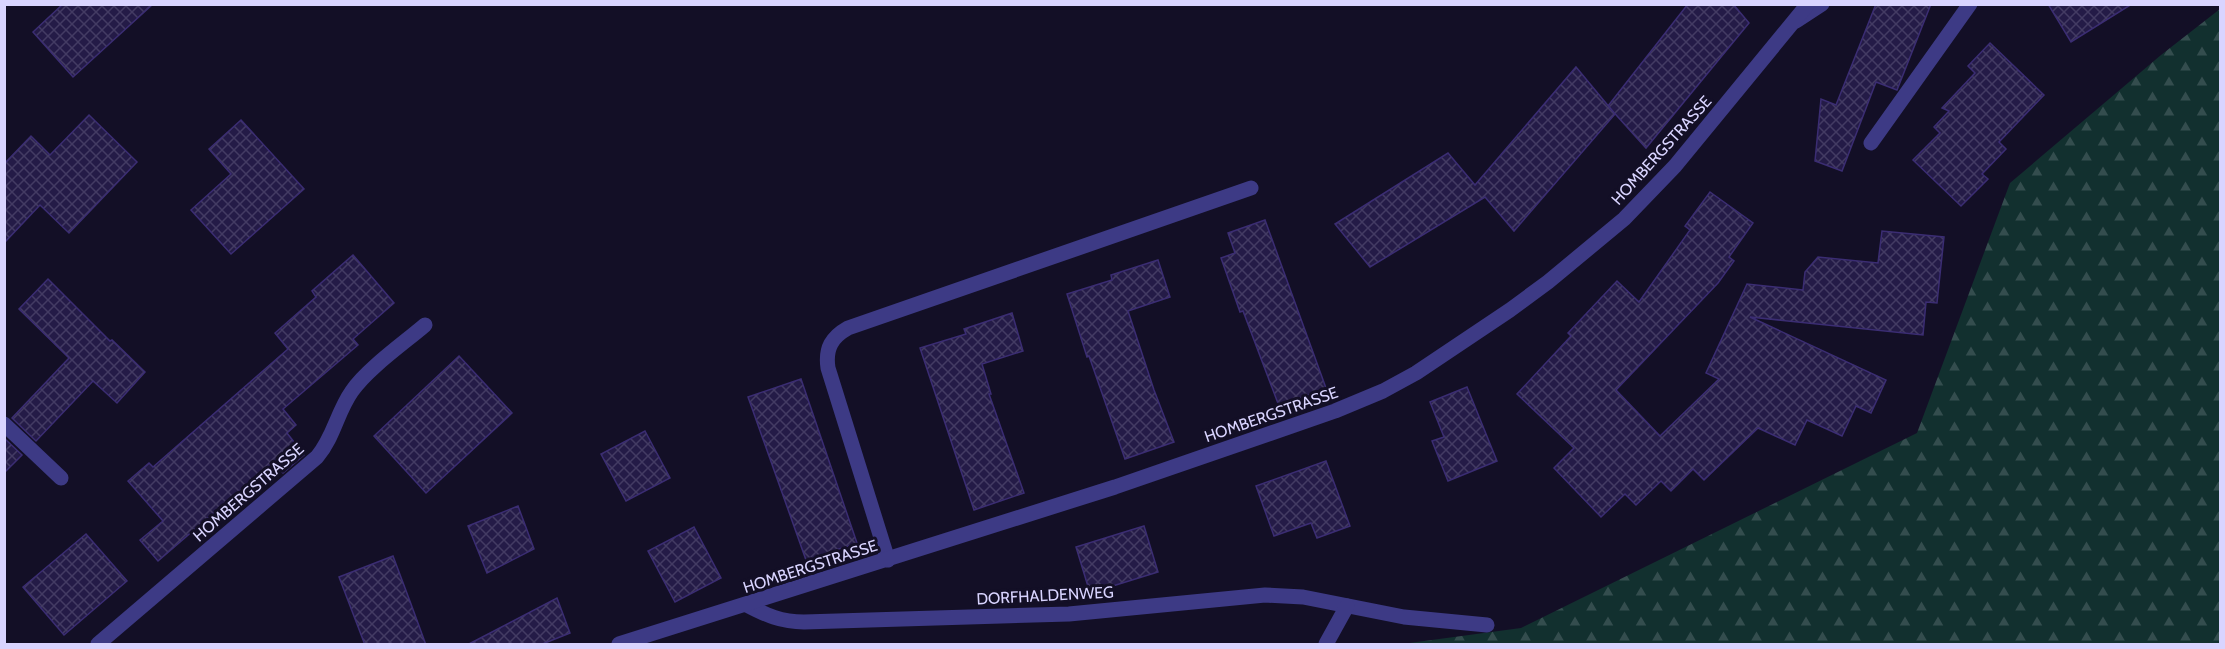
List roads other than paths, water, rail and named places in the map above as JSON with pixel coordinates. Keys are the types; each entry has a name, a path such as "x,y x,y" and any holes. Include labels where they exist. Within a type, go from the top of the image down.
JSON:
{"street":[{"name":"HOMBERGSTRASSE","path":"619,645 1115,487 1335,411 1383,392 1416,373 1529,296 1624,219 1674,166 1808,4"},
{"path":"1796,21 1822,4"},
{"path":"1871,143 1970,4"},
{"path":"888,560 828,368 826,358 829,346 836,335 848,328 1251,188"},
{"name":"HOMBERGSTRASSE","path":"98,645 317,457 329,441 345,403 355,387 425,325"},
{"path":"4,424 61,478"},
{"name":"DORFHALDENWEG","path":"747,604 768,616 788,622 1069,614 1265,595 1303,597 1404,617 1487,625"},
{"path":"1326,645 1347,606"}]}
